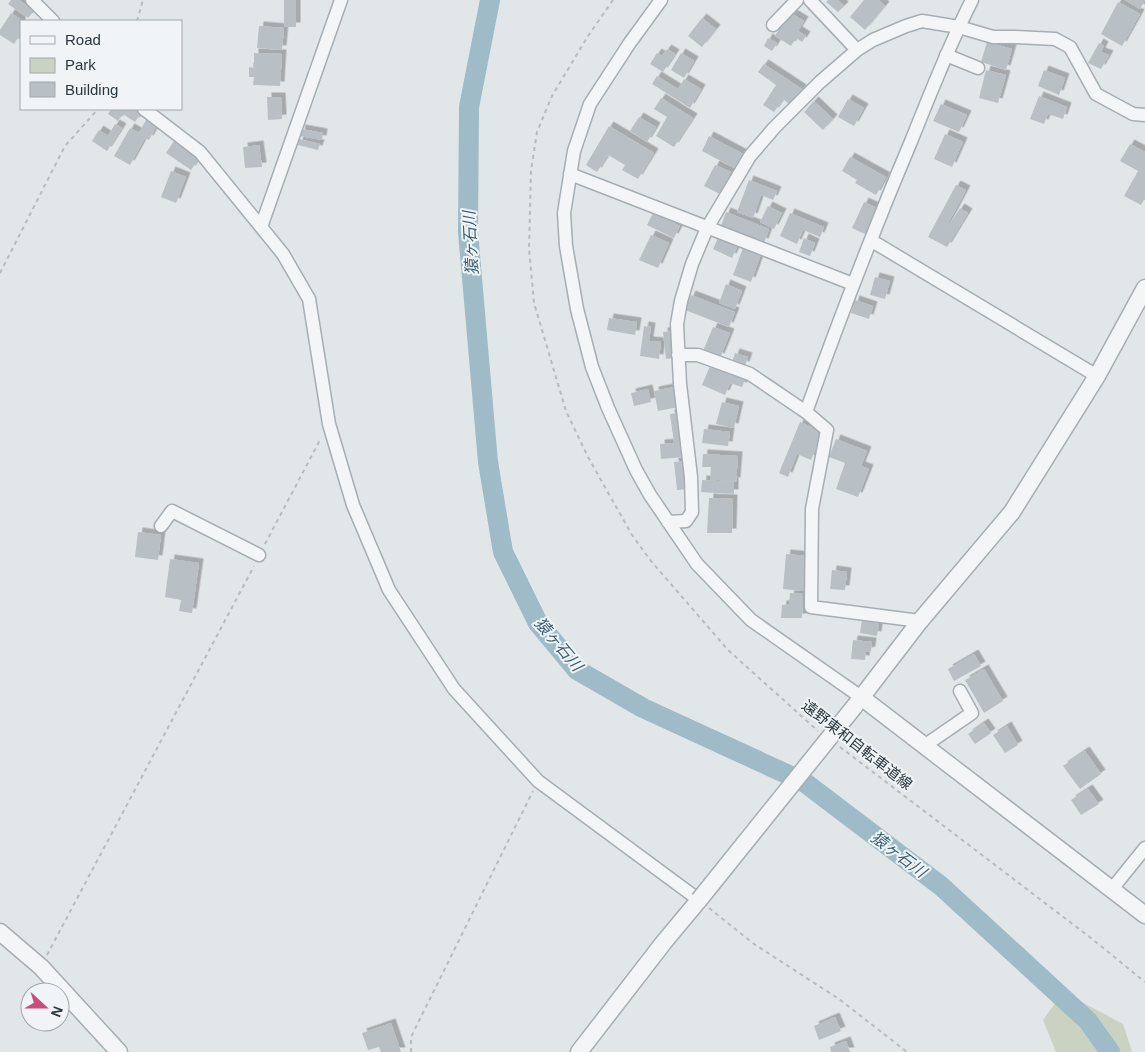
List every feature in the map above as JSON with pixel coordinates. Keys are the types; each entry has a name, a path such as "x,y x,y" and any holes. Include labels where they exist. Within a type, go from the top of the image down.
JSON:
{"street":[{"path":"32,0 52,20"},
{"path":"261,227 341,0"},
{"path":"661,0 629,44 590,104 574,151 564,213 566,246 577,309 592,367 636,470 697,564 751,620 857,702 924,746 1145,914"},
{"path":"773,25 797,0"},
{"path":"806,412 884,206 946,55 972,0"},
{"path":"812,1 857,50"},
{"path":"668,522 686,521 692,512 691,477 680,384 677,324 692,264 707,228 750,156 774,128 820,82 857,50 873,40 922,21 958,27 993,38 1055,39 1070,47 1096,94 1133,114 1145,115"},
{"path":"946,55 978,68"},
{"path":"145,110 200,152 283,254 309,299 328,424 353,505 389,590 454,689 538,781 699,900"},
{"path":"570,174 853,284"},
{"path":"872,241 1096,376"},
{"path":"579,1052 653,956 920,621 1012,512 1096,376 1145,288"},
{"path":"678,354 698,355 750,374 806,412 827,430 812,509 811,607 920,621"},
{"path":"161,526 172,511 259,556"},
{"path":"924,746 972,713 960,691"},
{"path":"1112,890 1145,848"},
{"path":"0,932 41,967 119,1052"}],"path":[{"path":"137,20 143,0"},
{"path":"0,273 65,146 97,110"},
{"path":"41,967 328,424"},
{"name":"遠野東和自転車道線","path":"602,481 632,535 651,561 728,650 821,733"},
{"name":"遠野東和自転車道線","path":"837,745 1092,938 1145,982"},
{"path":"411,1052 411,1037 538,781"},
{"path":"699,900 754,944 839,999 907,1052"}],"green space":[{"path":"1063,992 1123,1024 1132,1052 1056,1052 1043,1020"}],"building":[{"path":"11,0 19,0 34,11 28,18 8,4"},
{"path":"284,0 296,0 296,27 284,27"},
{"path":"828,0 838,0 844,6 838,12 826,2"},
{"path":"864,0 878,0 885,6 865,30 850,17"},
{"path":"1125,0 1145,0 1140,9"},
{"path":"1118,2 1140,14 1122,46 1101,34"},
{"path":"789,12 804,21 798,31 806,36 802,42 796,38 791,46 775,36"},
{"path":"11,13 22,20 20,35 14,44 0,35 0,30"},
{"path":"702,18 716,29 702,47 688,36"},
{"path":"259,26 284,28 282,50 257,48"},
{"path":"768,38 777,43 772,51 764,46"},
{"path":"987,42 1012,49 1006,70 981,62"},
{"path":"1099,43 1104,46 1101,52 1109,55 1101,69 1088,63"},
{"path":"667,49 675,54 663,72 650,64 657,53 662,56"},
{"path":"254,53 282,54 280,86 253,85 254,77 249,77 249,67 254,68"},
{"path":"681,53 694,61 684,78 671,70"},
{"path":"764,64 802,89 791,105 783,99 774,112 763,105 776,85 758,72"},
{"path":"986,70 1006,75 998,103 979,98"},
{"path":"1044,70 1065,78 1059,95 1038,86"},
{"path":"657,76 678,89 684,79 701,89 690,108 652,84"},
{"path":"1039,96 1067,107 1063,119 1048,114 1044,124 1030,119"},
{"path":"267,97 281,97 282,119 268,120"},
{"path":"661,98 693,118 674,147 656,136 667,117 654,109"},
{"path":"848,99 864,108 854,126 838,117"},
{"path":"814,101 833,119 823,130 804,112"},
{"path":"941,104 967,115 959,132 933,121"},
{"path":"110,110 143,110 135,122 123,114 118,121 108,114"},
{"path":"639,117 656,127 647,142 630,131"},
{"path":"147,118 158,124 149,140 145,138 130,165 114,156 130,128 139,133"},
{"path":"115,124 122,128 107,151 92,141 99,130 108,136"},
{"path":"609,126 654,153 638,179 622,170 625,165 608,155 597,172 586,165"},
{"path":"301,129 323,133 322,140 300,136"},
{"path":"945,134 963,142 952,167 934,159"},
{"path":"709,136 743,154 736,169 702,151"},
{"path":"299,139 320,144 318,150 298,145"},
{"path":"174,141 199,158 191,170 166,153"},
{"path":"1130,144 1145,152 1145,198 1141,205 1124,196 1138,171 1120,161"},
{"path":"259,145 262,167 245,168 243,147"},
{"path":"850,157 886,177 876,195 855,183 857,180 842,171"},
{"path":"715,165 731,172 720,194 704,186"},
{"path":"171,171 186,177 176,203 161,197"},
{"path":"749,180 777,191 773,200 761,195 753,218 737,212"},
{"path":"956,185 966,190 941,237 960,208 968,213 947,247 928,237"},
{"path":"864,202 879,209 867,235 852,228"},
{"path":"768,206 782,213 774,229 760,222"},
{"path":"726,212 769,229 764,243 721,226"},
{"path":"653,213 680,226 674,238 647,225"},
{"path":"790,213 824,227 820,237 803,230 797,244 780,236"},
{"path":"651,235 669,243 658,268 639,260"},
{"path":"718,238 737,247 732,258 713,249"},
{"path":"804,238 815,243 810,256 799,252"},
{"path":"743,248 761,254 751,282 733,275"},
{"path":"875,277 890,281 885,299 870,295"},
{"path":"726,284 742,291 735,309 719,303"},
{"path":"691,295 735,312 729,327 685,310"},
{"path":"855,300 873,306 869,319 851,313"},
{"path":"609,318 637,322 635,335 607,330"},
{"path":"644,326 651,327 649,341 661,342 659,359 640,356"},
{"path":"713,327 730,333 720,358 703,351"},
{"path":"672,331 675,358 666,359 663,332"},
{"path":"735,353 748,357 745,366 732,362"},
{"path":"711,364 746,378 742,387 730,383 725,395 702,385"},
{"path":"675,387 679,407 658,411 654,391"},
{"path":"648,389 651,402 634,406 631,393"},
{"path":"722,402 739,406 734,428 716,424"},
{"path":"680,413 685,457 661,459 660,444 674,443 670,414"},
{"path":"800,422 823,432 811,460 797,454 788,477 779,473"},
{"path":"704,429 730,432 728,446 702,443"},
{"path":"836,439 867,451 861,466 869,469 858,497 836,489 845,463 829,457"},
{"path":"703,454 738,456 736,482 710,479 711,467 702,467"},
{"path":"686,461 689,489 677,490 674,462"},
{"path":"702,480 734,482 734,494 701,492"},
{"path":"709,498 733,499 732,533 707,533"},
{"path":"138,532 161,535 158,560 135,557"},
{"path":"786,554 807,556 804,591 783,589"},
{"path":"170,559 199,563 192,613 179,611 181,600 165,597"},
{"path":"832,570 847,572 845,590 830,589"},
{"path":"790,593 803,594 802,618 781,618 782,605 789,604"},
{"path":"862,620 879,622 877,636 860,633"},
{"path":"853,640 872,642 871,651 866,652 865,660 851,659"},
{"path":"974,654 981,666 954,681 948,669"},
{"path":"984,669 1003,701 984,713 965,680"},
{"path":"984,723 991,733 975,744 968,734"},
{"path":"1007,726 1018,745 1005,753 993,735"},
{"path":"1085,751 1101,774 1080,789 1063,766"},
{"path":"1088,789 1099,804 1081,815 1071,800"},
{"path":"835,1017 841,1031 819,1040 814,1026"},
{"path":"391,1023 401,1052 381,1052 379,1047 368,1050 362,1033"},
{"path":"846,1041 850,1052 831,1052 830,1047"}],"waterway":[{"name":"猿ヶ石川","path":"490,0 469,107 468,232 488,462 503,552 538,623 577,670 643,708 804,782 941,886 1088,1021 1110,1052"}]}
